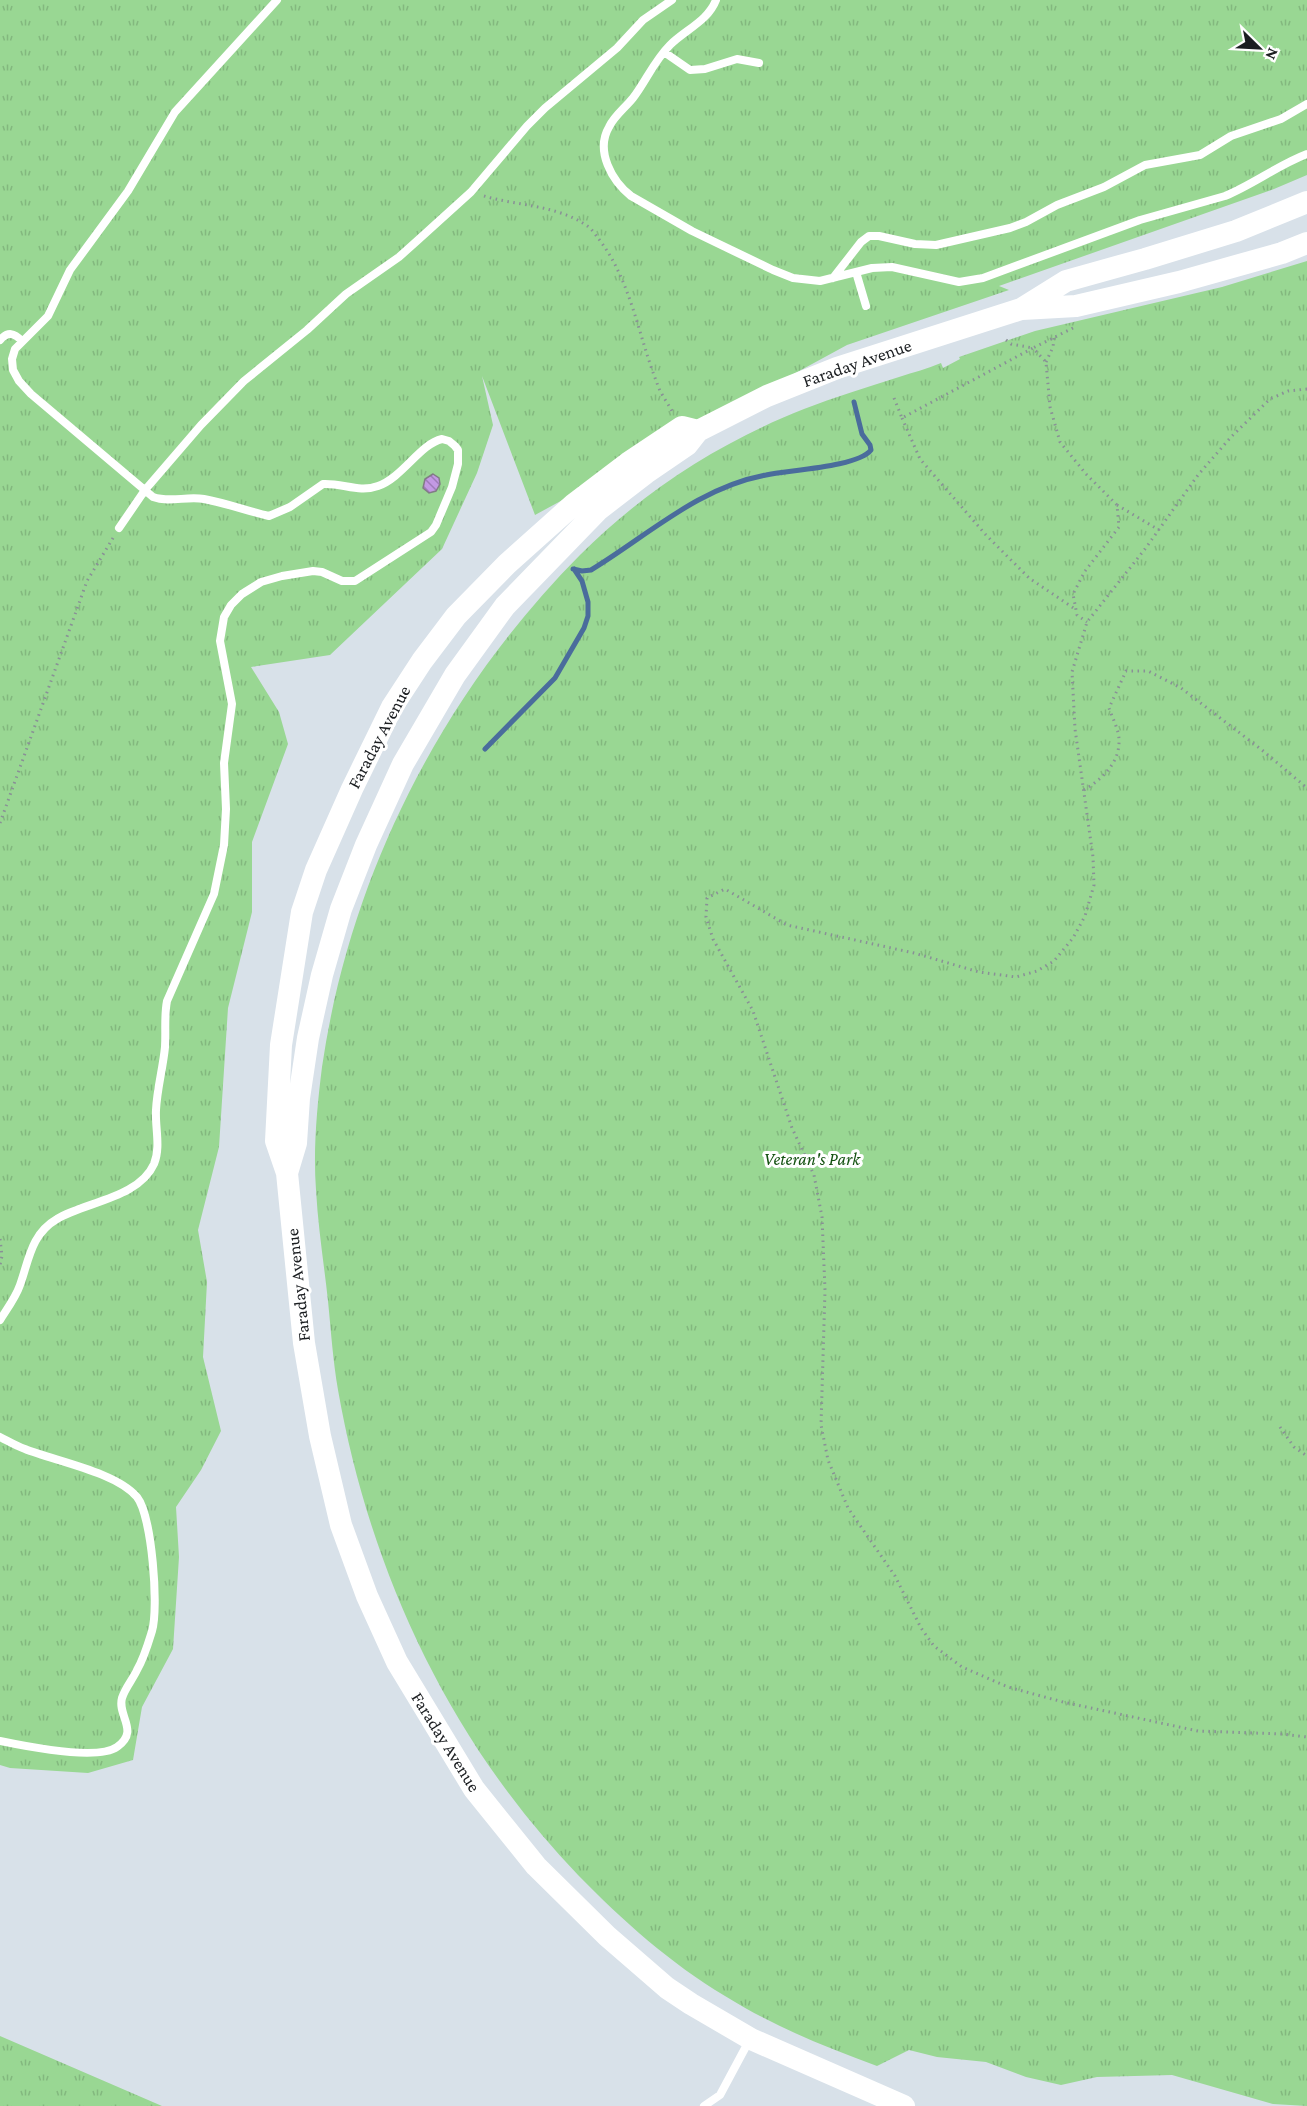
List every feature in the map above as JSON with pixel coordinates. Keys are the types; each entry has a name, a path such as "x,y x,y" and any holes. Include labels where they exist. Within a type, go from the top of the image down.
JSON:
{"main road":[{"name":"Faraday Avenue","path":"1021,309 1066,280 1236,231 1307,202"},
{"name":"Faraday Avenue","path":"904,2106 750,2039 667,1988 607,1936 536,1866 474,1789 397,1662 367,1596 341,1525 320,1436 304,1343 287,1173 276,1141 281,1045 302,912 316,870 371,746 422,661 456,616 507,564 574,504 628,463 690,429 837,368 1021,309 1076,306 1179,282 1307,243"},
{"name":"Faraday Avenue","path":"287,1173 296,1143 299,1098 308,1038 322,975 341,909 366,845 403,764 455,675 505,606 598,510 687,445 690,429"}],"lane":[{"path":"0,1320 20,1286 30,1252 42,1231 58,1218 128,1189 146,1176 155,1161 157,1104 165,1047 164,1017 167,1001 216,886 224,845 226,809 224,763 232,713 232,695 220,641 224,617 231,605 242,594 261,582 282,576 313,571 322,572 342,581 352,582 360,579 424,537 436,525 457,473 458,450 449,441 437,440 403,470 379,485 360,489 323,484 290,507 269,516 205,499 162,500 153,497 32,394 19,381 12,364 15,349 48,316 70,270 135,180 176,112 277,0"},
{"path":"119,528 145,490 201,425 244,381 307,330 346,294 399,257 471,192 533,120 617,48 643,20 672,0"},
{"path":"716,0 708,14 656,61 632,99 610,124 606,133 604,154 615,180 631,196 773,270 809,281 872,268 892,267 959,282 983,278 1140,220 1231,193 1307,154"},
{"path":"664,52 690,70 705,69 737,59 759,63"},
{"path":"832,278 861,242 869,236 915,244 936,245 1010,228 1058,205 1104,187 1145,165 1200,155 1232,136 1281,119 1307,104"},
{"path":"856,272 866,306"},
{"path":"0,340 11,333 22,341"},
{"path":"0,1437 24,1449 115,1481 136,1496 142,1504 146,1520 155,1608 153,1630 145,1653 121,1700 128,1731 119,1746 107,1751 73,1752 36,1749 0,1741"},
{"path":"704,2106 720,2095 750,2039"}],"path":[{"path":"471,192 503,202 559,212 588,225 608,251 627,288 639,334 658,386 690,429"},
{"path":"902,418 1080,323"},
{"path":"1054,338 1053,347 1046,362 1050,407 1060,442 1086,474 1117,505 1159,530"},
{"path":"1006,340 1011,344 1033,348 1046,362"},
{"path":"1307,389 1288,391 1270,399 1231,437 1198,475 1088,622 1072,672 1075,729 1094,857 1094,885 1085,916 1073,938 1054,961 1037,971 1016,977 979,972 914,953 787,925 725,889 707,898 706,917 713,939 753,1011 792,1128 814,1175 822,1217 825,1279 821,1425 828,1460 848,1508 895,1576 921,1628 934,1646 962,1667 1008,1687 1063,1702 1198,1731 1307,1737"},
{"path":"894,398 920,459 986,535 1029,578 1076,609"},
{"path":"1088,622 1077,615 1073,594 1085,571 1119,527 1117,505"},
{"path":"0,823 87,581 119,528"},
{"path":"1084,790 1100,780 1115,760 1119,740 1109,708 1126,671 1148,671 1181,688 1307,788"},
{"path":"0,1239 2,1256 0,1265"},
{"path":"1280,1427 1294,1447 1307,1456"}],"green space":[{"path":"0,0 1307,0 1307,175 1274,189 999,286 1009,290 847,345 535,515 482,376 493,425 477,473 442,549 330,655 251,667 279,712 288,744 252,842 252,912 228,1008 219,1147 198,1230 207,1282 203,1357 221,1431 201,1470 176,1507 179,1557 173,1649 142,1707 133,1760 88,1773 10,1768 0,1765"},
{"name":"Veteran's Park","path":"1307,261 1307,2106 1273,2104 1172,2075 1097,2077 1061,2085 1026,2077 986,2062 937,2057 909,2050 877,2066 800,2035 743,2007 685,1970 612,1909 532,1823 491,1769 454,1711 422,1651 394,1588 371,1524 352,1458 335,1368 318,1218 315,1159 322,1067 336,995 355,925 380,857 410,790 446,727 486,666 531,609 580,555 657,489 684,470 743,437 828,400 941,363 943,368 960,359 959,357 1035,331 1222,287"},
{"path":"0,2036 162,2106 0,2106"}],"building":[{"path":"433,474 439,478 440,484 436,491 429,493 423,488 425,479"}],"waterway":[{"path":"573,569 591,570 674,514 718,490 766,475 838,464 864,456 871,450 862,434 854,402"},
{"path":"485,749 555,678 584,628 588,616 588,602 582,581 574,569"}]}
